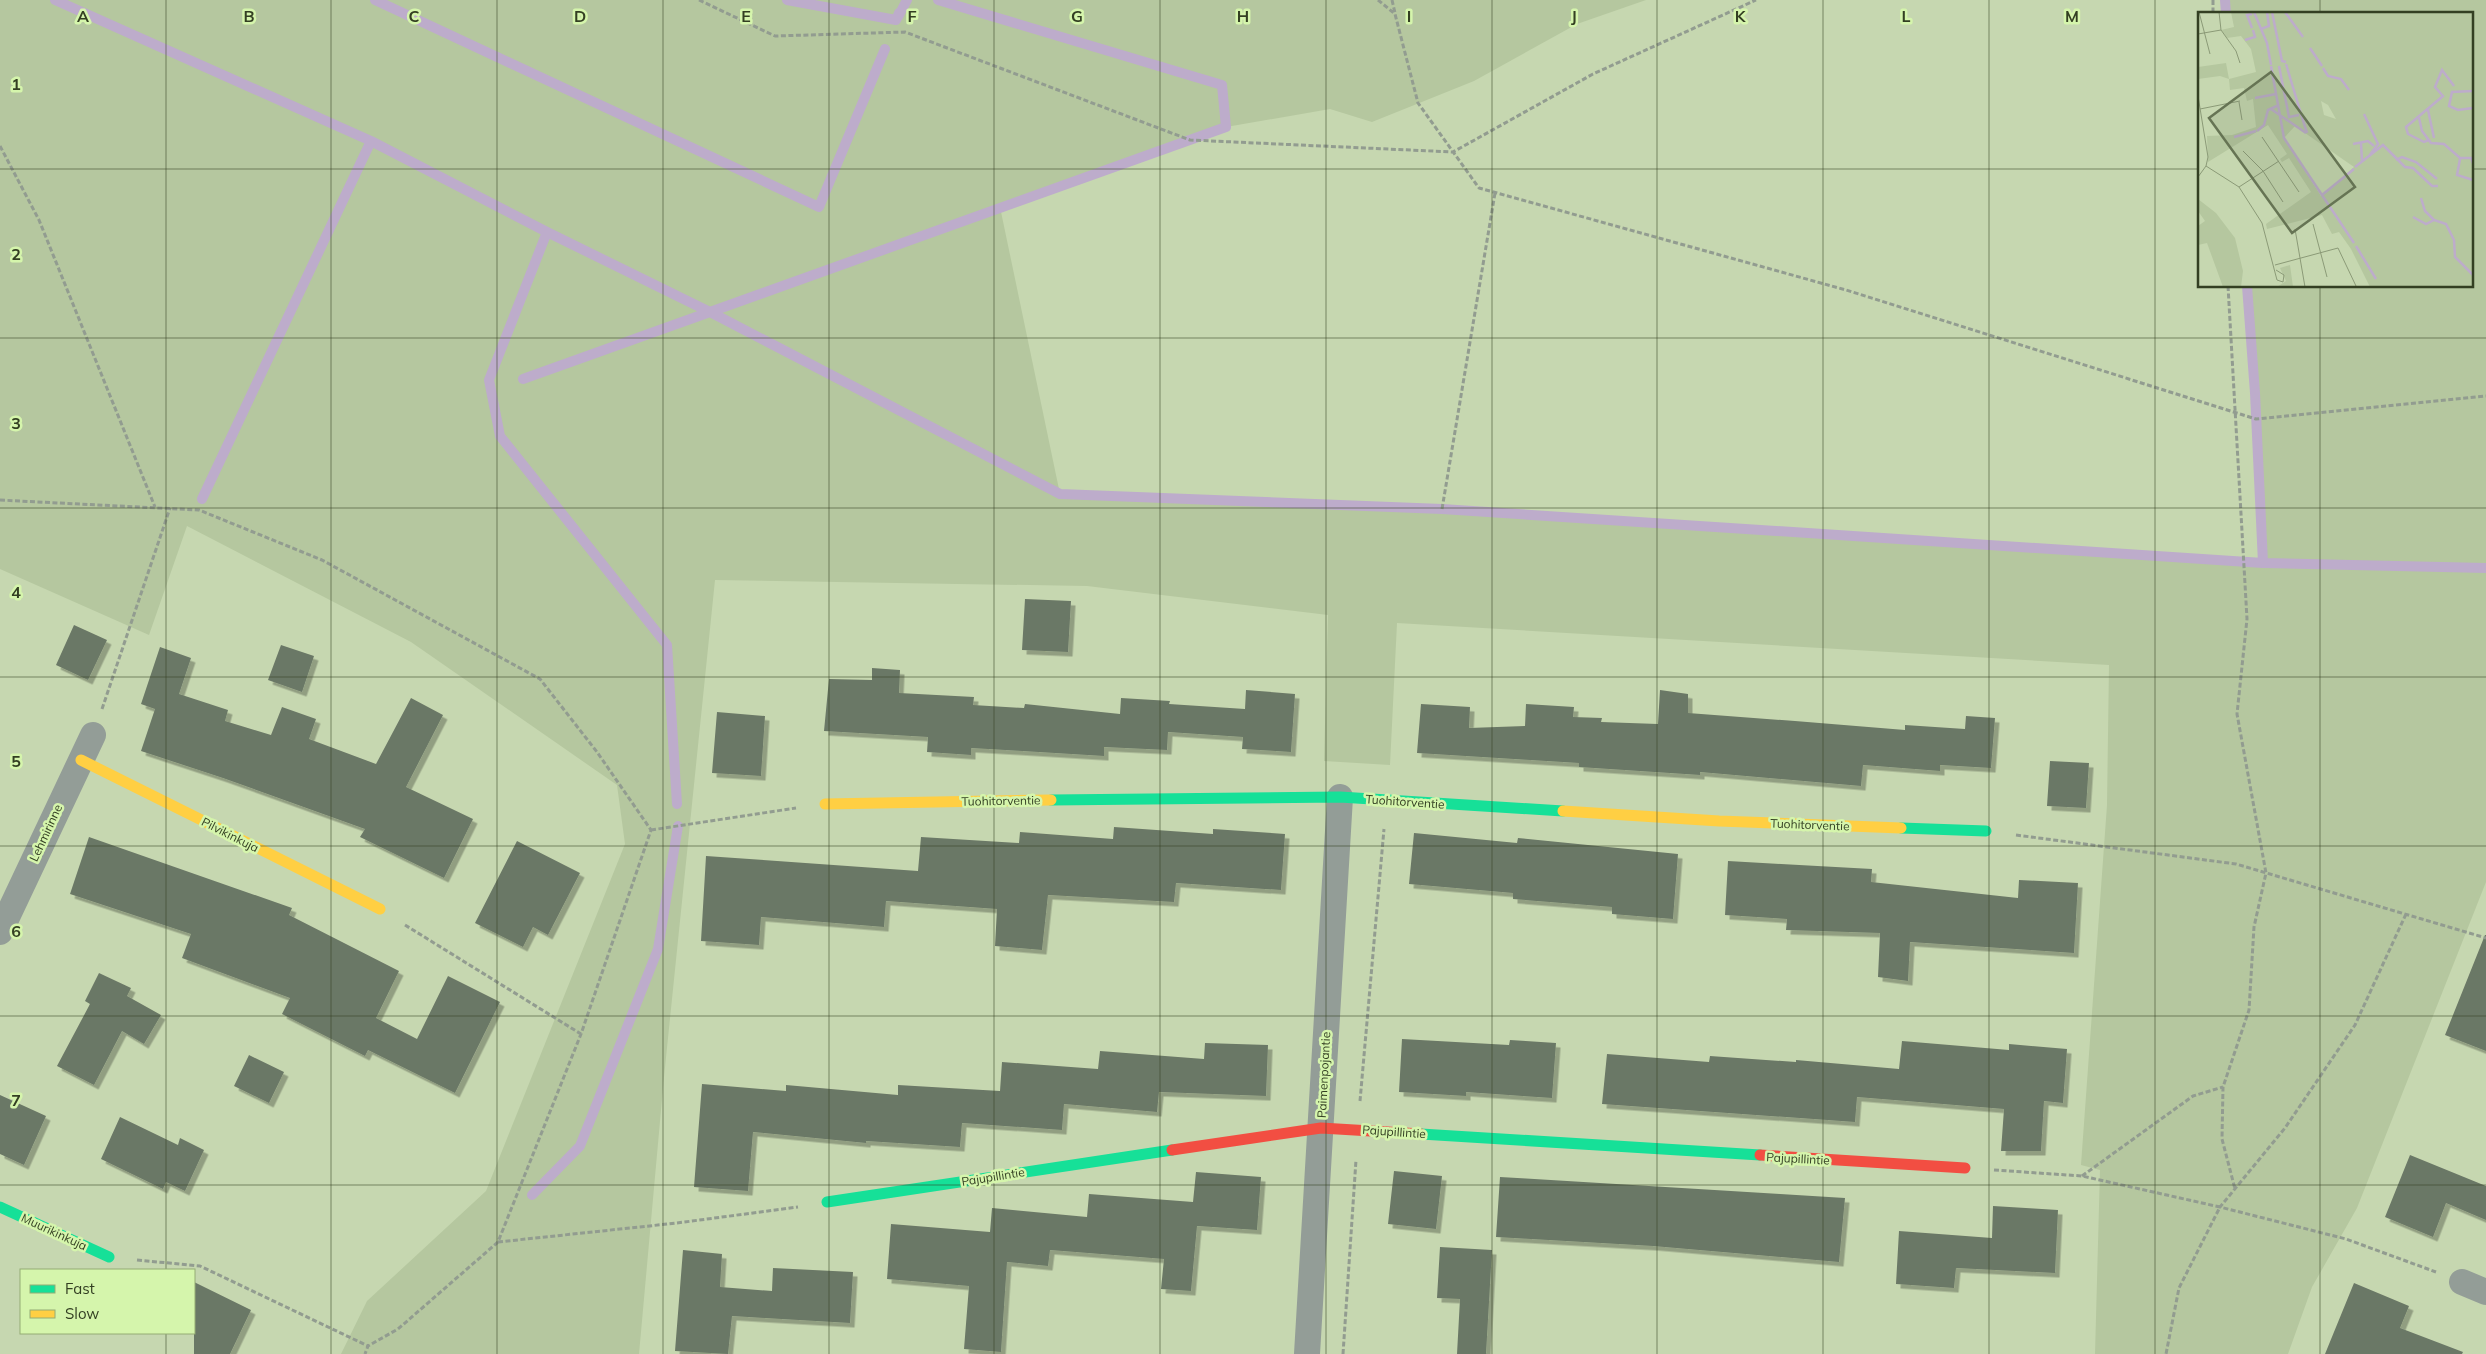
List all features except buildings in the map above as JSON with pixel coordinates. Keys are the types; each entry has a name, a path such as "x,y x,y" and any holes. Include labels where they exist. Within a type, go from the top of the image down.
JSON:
{"street":[{"name":"Lehmirinne","path":"0,932 93,735"},
{"name":"Pilvikinkuja","path":"81,760 380,909"},
{"name":"Tuohitorventie","path":"825,804 1271,796 1340,797 1386,802 1719,821 1986,831"},
{"name":"Paimenpojantie","path":"1307,1354 1340,797"},
{"name":"Pajupillintie","path":"827,1202 1321,1128 1652,1151 1965,1168"},
{"name":"Muurikinkuja","path":"0,1207 109,1257"},
{"path":"2462,1282 2486,1292"}],"path":[{"path":"699,0 775,36 905,32 1190,140 1453,152 1593,74 1756,0"},
{"path":"1378,0 1395,14"},
{"path":"1392,0 1418,103 1479,188 1846,290 2256,419 2486,396"},
{"path":"0,146 39,220 155,507"},
{"path":"1442,509 1495,193"},
{"path":"2228,288 2247,619 2237,714 2266,873 2254,927 2249,1010 2223,1087 2222,1139 2235,1189"},
{"path":"0,500 198,510 322,560 540,679 596,752 651,830"},
{"path":"93,735 170,508"},
{"path":"1342,1354 1358,1130 1386,802"},
{"path":"651,830 825,804"},
{"path":"365,1354 368,1346 398,1329 498,1242 581,1034 651,830"},
{"path":"1986,831 2236,864 2486,938"},
{"path":"380,909 581,1034"},
{"path":"2166,1354 2179,1288 2220,1207 2285,1128 2355,1025 2406,914"},
{"path":"2082,1176 2193,1096 2223,1087"},
{"path":"1965,1168 2082,1176 2220,1207 2346,1239 2462,1282"},
{"path":"498,1242 677,1224 827,1202"},
{"path":"109,1257 200,1266 368,1346"}],"green space":[{"path":"0,0 1646,0 1577,24 1474,81 1372,122 1330,109 1226,127 1000,207 1060,494 1442,509 2263,563 2255,393 2247,288 2474,288 2474,12 2226,12 2225,0 2486,0 2486,882 2357,1208 2312,1287 2288,1354 2095,1354 2100,1170 2081,1165 2107,805 2109,665 1397,623 1390,765 1324,761 1328,615 1087,586 715,580 664,1077 639,1354 341,1354 367,1301 486,1191 625,844 617,785 411,642 187,526 149,635 0,569"}],"waterway":[{"path":"55,0 371,141 547,232 712,313 1060,494 1442,509 2263,563 2486,568"},
{"path":"375,0 819,207 885,49"},
{"path":"787,0 896,20 899,13"},
{"path":"898,17 907,0"},
{"path":"523,379 1226,127 1222,85 938,0"},
{"path":"2225,0 2226,12"},
{"path":"202,499 371,141"},
{"path":"547,232 489,380 500,436 667,645 677,804"},
{"path":"2247,288 2255,393 2263,563"},
{"path":"532,1195 580,1146 658,949 678,826"}],"traffic: fast":[{"path":"1051,800 1340,797 1563,811"},
{"path":"1901,828 1986,831"},
{"path":"1421,1134 1760,1155"},
{"path":"827,1202 1172,1150"},
{"path":"0,1207 109,1257"}],"traffic: slow":[{"path":"81,760 380,909"},
{"path":"825,804 1051,800"},
{"path":"1563,811 1719,821 1901,828"}],"traffic: jam":[{"path":"1172,1150 1321,1128 1421,1134"},
{"path":"1760,1155 1965,1168"}]}
